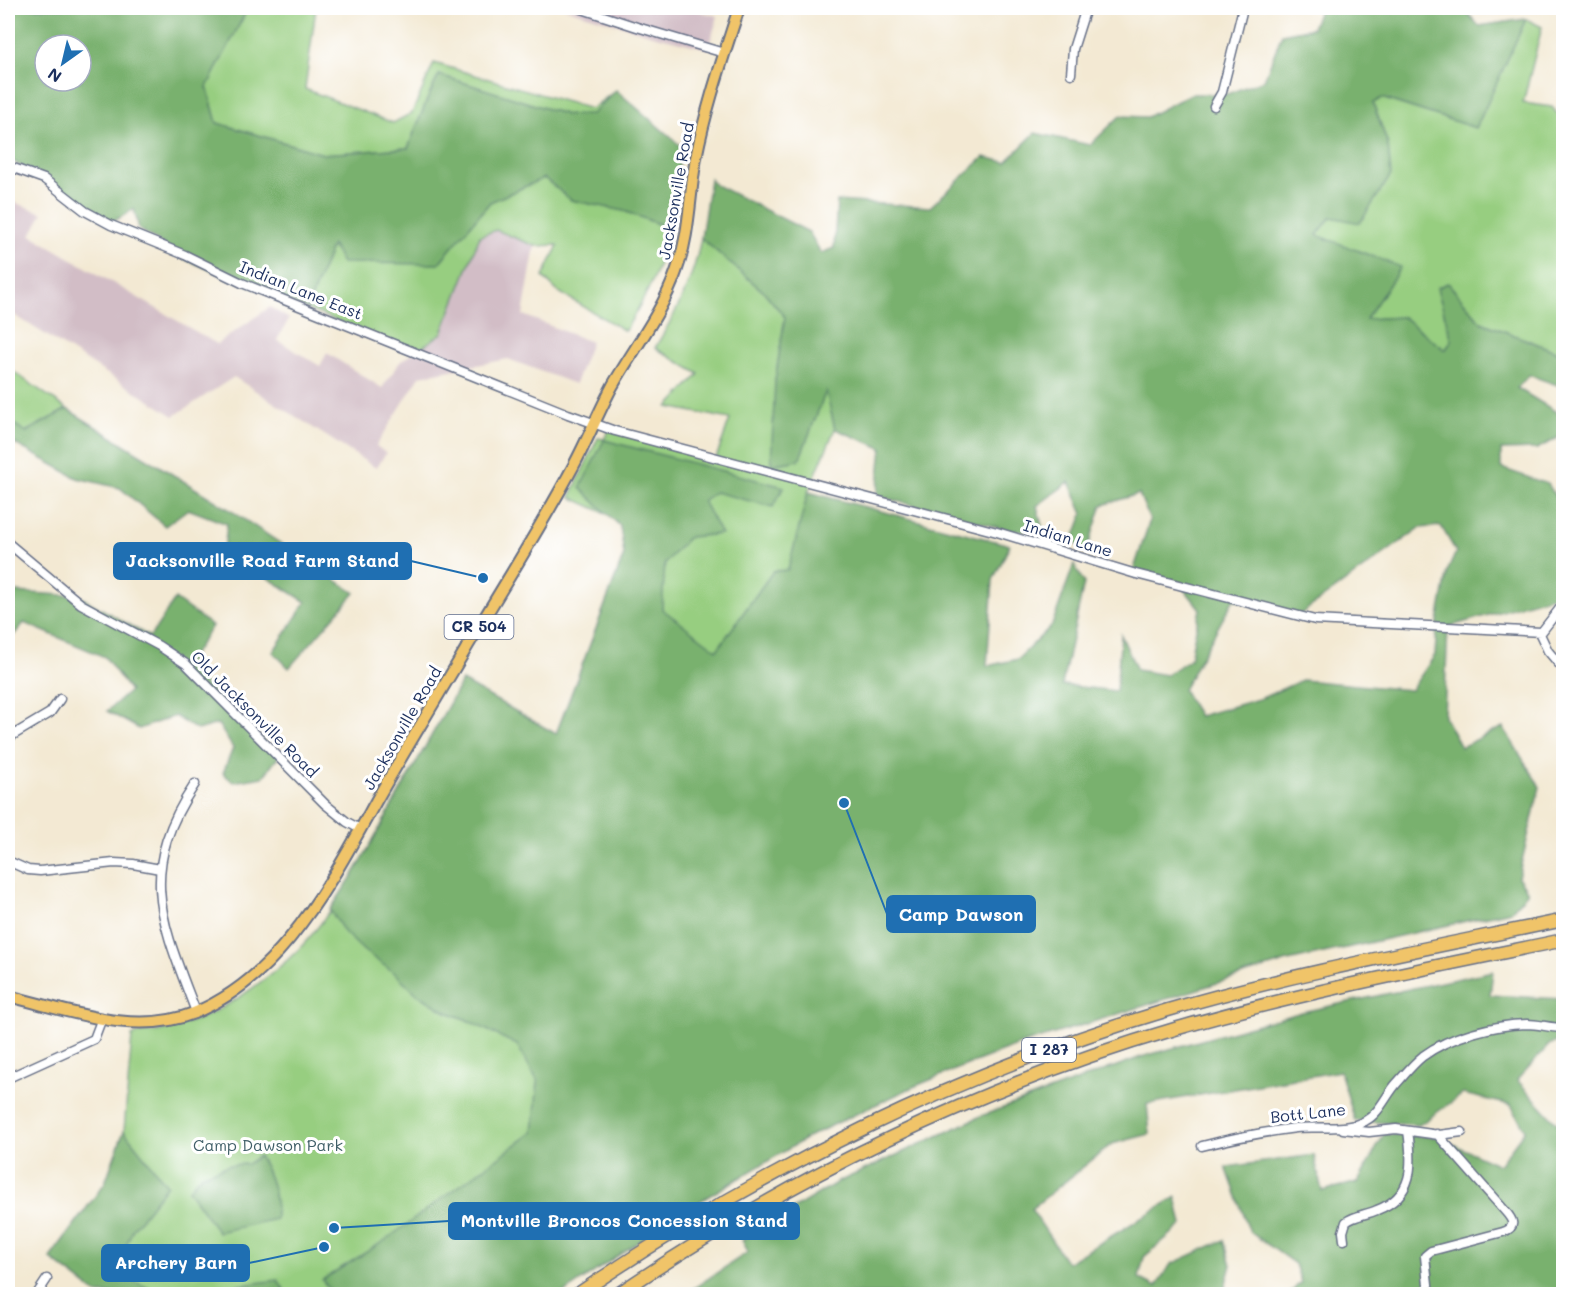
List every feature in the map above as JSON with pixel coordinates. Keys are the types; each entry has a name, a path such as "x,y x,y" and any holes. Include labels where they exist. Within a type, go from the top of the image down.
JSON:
{"highway":[{"name":"I 287","path":"578,1294 678,1231 814,1154 934,1096 1034,1055 1135,1020 1212,998 1343,967 1563,920"},
{"name":"I 287","path":"618,1294 697,1244 848,1160 942,1114 1041,1075 1141,1040 1244,1010 1563,940"}],"main road":[{"name":"Jacksonville Road","path":"8,996 129,1024 152,1024 177,1019 226,998 248,982 290,939 325,890 536,532 676,275 687,236 695,164 709,100 739,8"}],"street":[{"path":"579,8 724,53"},
{"path":"1071,74 1073,49 1086,8"},
{"path":"1214,106 1222,92 1244,8"},
{"name":"Indian Lane East","path":"8,166 44,179 85,211 111,225 185,255 242,283 594,424"},
{"name":"Indian Lane","path":"594,424 998,532 1147,576 1305,618 1330,622 1442,625 1541,632"},
{"name":"Old Jacksonville Road","path":"8,543 81,604 159,645 186,664 325,804 347,822 360,829"},
{"path":"1563,603 1540,634 1548,651 1563,669"},
{"path":"8,738 50,713 60,699"},
{"path":"195,784 175,817 161,859 160,869 161,905 169,937 196,1012"},
{"path":"8,861 27,870 40,871 114,863 160,869"},
{"path":"8,1078 94,1039 102,1018"},
{"name":"Bott Lane","path":"1202,1146 1237,1137 1363,1122 1375,1113 1397,1083 1423,1056 1459,1038 1488,1029 1528,1024 1563,1028"},
{"path":"1330,1127 1370,1132 1396,1129 1437,1134 1462,1132"},
{"path":"1344,1240 1343,1232 1346,1222 1377,1210 1398,1198 1404,1190 1409,1176 1408,1131"},
{"path":"1430,1294 1425,1256 1431,1251 1510,1230 1513,1225 1513,1220 1506,1211 1437,1134"},
{"path":"37,1294 47,1279"}],"shaded area":[{"path":"564,8 687,8 718,16 708,49"},
{"path":"8,200 43,213 31,235 217,344 270,307 289,319 277,340 320,366 327,353 382,388 400,362 442,333 480,236 496,230 535,246 523,315 591,342 575,384 508,359 420,376 376,446 386,453 376,468 234,377 174,416 8,311 8,266 11,260 8,258"}],"green space":[{"path":"8,8 248,8 207,87 217,123 323,154 408,148 439,75 567,115 592,114 616,90 682,147 669,228 624,211 571,200 544,178 490,202 438,264 342,263 332,245 307,309 187,260 139,229 134,209 111,223 8,158"},
{"path":"248,8 316,8 305,89 393,123 412,113 434,63 591,109 616,90 592,114 567,115 439,75 408,148 323,154 217,123 207,87"},
{"path":"1320,8 1463,8 1479,26 1526,19 1476,128 1382,98 1373,103 1388,145 1391,175 1360,223 1331,217 1317,235 1401,267 1366,319 1403,317 1445,350 1452,341 1437,288 1448,283 1481,322 1563,354 1563,387 1529,375 1517,388 1563,416 1563,435 1537,449 1501,450 1501,468 1548,484 1563,508 1563,593 1448,627 1444,716 1461,747 1503,727 1540,787 1518,877 1528,892 1511,911 1288,961 1022,1044 913,1087 812,1135 685,1210 562,1294 333,1294 322,1280 384,1241 533,1132 538,1082 517,1045 446,1012 417,994 345,933 330,910 358,867 462,681 556,734 624,555 620,526 580,488 604,440 784,487 773,507 715,492 703,501 721,534 689,537 665,563 662,609 717,650 773,571 788,570 808,492 1010,545 993,580 987,666 1018,659 1052,625 1074,564 1084,583 1062,685 1116,691 1121,635 1137,670 1166,675 1190,659 1200,609 1179,582 1133,572 1150,520 1139,494 1102,505 1086,553 1073,541 1083,514 1069,482 1037,506 1043,530 1012,531 877,496 882,448 835,429 826,391 799,460 771,465 775,381 785,317 765,293 701,238 710,179 714,184 809,232 821,253 834,248 837,201 930,207 984,157 1006,162 1035,133 1090,145 1120,116 1147,117 1191,94 1227,94 1264,80 1282,34 1312,28","holes":["1441,526 1456,552 1448,570 1437,626 1435,655 1411,690 1302,680 1262,698 1199,716 1183,690 1234,599 1295,618 1420,528"]},
{"path":"1526,19 1542,27 1523,103 1552,107 1563,121 1563,354 1481,322 1448,283 1437,288 1452,341 1445,350 1403,317 1366,319 1316,235 1388,145 1373,103 1381,98 1476,128"},
{"path":"544,178 571,200 624,211 669,228 652,281 625,331 557,291 543,277 558,245 535,246 496,230 480,236 442,333 415,352 307,309 332,245 438,264 490,202"},
{"name":"Camp Dawson Park","path":"701,238 765,293 785,317 775,381 799,460 826,390 835,429 808,492 1001,543 939,679 936,1060 525,1294 97,1294 50,1258 105,1183 124,1131 132,1036 177,1026 222,1008 266,978 299,949 323,921 354,873 462,681 556,734 633,526 570,497 598,438 604,439 609,430 715,461 730,419 668,407 699,374 655,348 683,295 694,268"},
{"path":"8,368 67,409 25,432 8,420"},
{"path":"67,409 230,510 355,593 289,668 273,652 306,602 224,550 227,524 188,509 165,526 120,488 77,478 8,440 8,420 26,432"},
{"path":"8,593 79,596 150,637 175,599 212,626 186,666 279,756 263,777 233,782 223,773 233,748 218,724 197,730 175,716 139,729 107,711 130,691 105,657 24,623 8,642"},
{"path":"1493,971 1490,995 1563,999 1563,1041 1550,1044 1517,1080 1555,1121 1563,1126 1563,1182 1556,1194 1563,1224 1563,1294 1289,1294 1301,1282 1295,1264 1250,1232 1226,1167 1314,1155 1322,1191 1358,1182 1384,1134 1437,1137 1499,1165 1525,1130 1511,1105 1463,1094 1419,1125 1355,1121 1340,1071 1147,1104 1150,1134 1112,1144 1031,1209 1067,1263 1176,1197 1182,1225 1144,1257 1139,1278 1156,1287 1171,1264 1224,1240 1231,1265 1223,1294 685,1294 748,1252 742,1240 836,1183 981,1116 1141,1057 1302,1012"},
{"path":"124,1131 167,1185 133,1229 116,1269 148,1288 184,1294 97,1294 50,1258 105,1183"},
{"path":"259,1156 272,1186 276,1219 218,1232 188,1190 201,1175 229,1165 247,1164"},
{"path":"278,1280 287,1294 193,1294 225,1287"}],"place":[{"name":"Jacksonville Road Farm Stand","path":"483,578"},
{"name":"Camp Dawson","path":"844,803"},
{"name":"Montville Broncos Concession Stand","path":"334,1228"},
{"name":"Archery Barn","path":"324,1247"}]}
